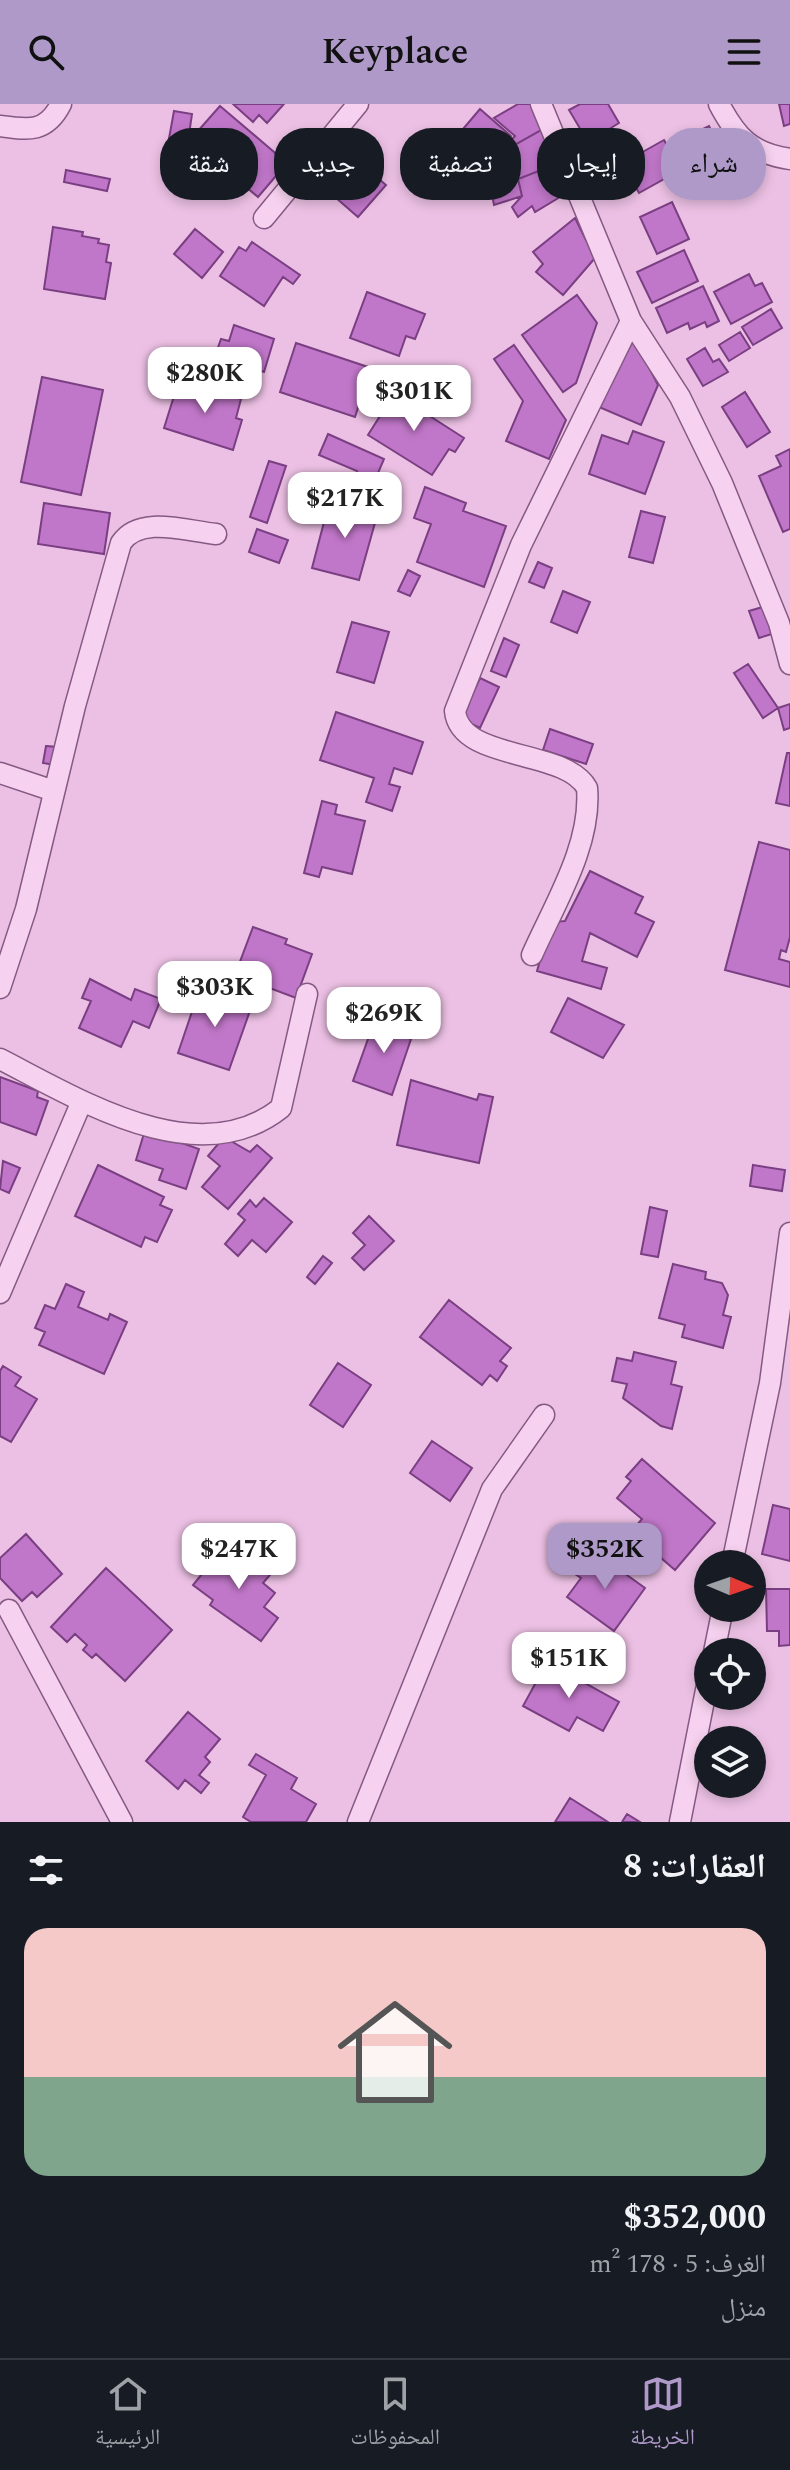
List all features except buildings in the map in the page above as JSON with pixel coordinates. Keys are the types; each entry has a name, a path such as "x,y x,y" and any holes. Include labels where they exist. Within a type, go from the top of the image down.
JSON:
{"street":[{"path":"0,126 39,129 50,122 61,104"},
{"path":"264,218 358,104"},
{"path":"541,104 631,321 680,397 722,483 779,623 790,664"},
{"path":"719,104 732,128 750,149 790,159"},
{"path":"532,955 572,866 583,824 587,788 573,774 471,738 456,722 455,711 521,545 631,321"},
{"path":"0,988 26,909 54,791 121,543 129,531 144,527 216,534"},
{"path":"0,773 54,791"},
{"path":"0,1059 82,1101 177,1135 211,1135 256,1125 281,1108 307,994"},
{"path":"0,1293 82,1101"},
{"path":"735,1550 770,1383 790,1233"},
{"path":"358,1822 492,1489 544,1415"},
{"path":"9,1610 122,1822"},
{"path":"680,1822 702,1710"}]}
